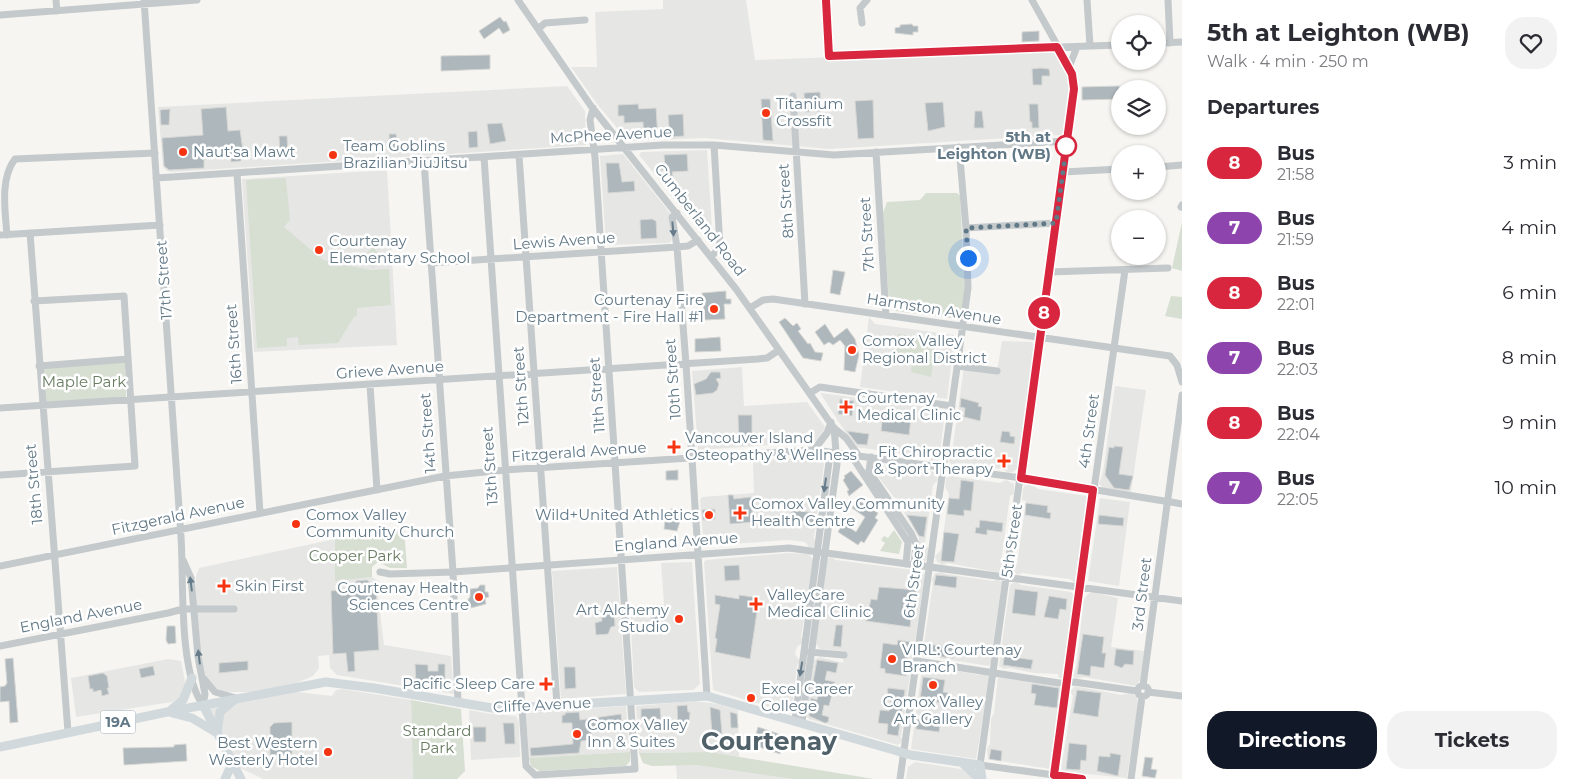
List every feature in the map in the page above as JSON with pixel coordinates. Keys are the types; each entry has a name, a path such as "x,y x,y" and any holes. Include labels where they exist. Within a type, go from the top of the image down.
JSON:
{"main road":[{"path":"167,712 183,700 197,677"},
{"name":"Cliffe Avenue","path":"0,747 237,698 326,682 383,689 490,708 521,708 707,696 904,753 980,765"},
{"path":"167,712 192,718 217,733 221,711 237,698"},
{"name":"17th Street","path":"204,705 240,779"},
{"path":"961,762 978,778"},
{"path":"225,779 232,764"},
{"name":"5th Street","path":"978,778 980,765"}],"street":[{"path":"56,0 57,11"},
{"path":"0,15 144,2 197,0"},
{"name":"Cumberland Road","path":"518,0 593,108 712,257 832,424 846,438 908,542 910,564"},
{"path":"826,0 829,56 1111,45"},
{"path":"862,23 860,8 867,0"},
{"name":"5th Street","path":"980,765 1074,89 1073,77 1069,67 1032,0"},
{"path":"1087,0 1090,46"},
{"path":"1168,0 1170,43"},
{"name":"17th Street","path":"144,2 183,560 181,573 184,622 197,677"},
{"path":"538,28 545,23 586,20"},
{"path":"1166,43 1182,42"},
{"path":"1069,67 1077,47"},
{"name":"8th Street","path":"793,96 805,304"},
{"name":"11th Street","path":"529,772 534,775 635,769 602,253 590,120 593,108"},
{"name":"McPhee Avenue","path":"156,178 626,148 714,145 834,155 1067,142"},
{"path":"712,257 720,248 714,145"},
{"name":"6th Street","path":"900,779 968,288 966,228 959,147"},
{"name":"7th Street","path":"876,152 886,315"},
{"path":"155,153 15,159 8,166 3,180 3,235 160,225"},
{"name":"12th Street","path":"519,155 556,705"},
{"name":"13th Street","path":"484,157 521,708 526,766 529,772"},
{"name":"14th Street","path":"424,161 453,572 458,703"},
{"path":"1166,166 1182,165"},
{"path":"1063,172 1111,169"},
{"name":"16th Street","path":"237,173 260,513"},
{"name":"10th Street","path":"677,212 672,217 677,248 686,364 707,696"},
{"path":"966,228 1056,223"},
{"name":"18th Street","path":"30,233 68,732"},
{"name":"Lewis Avenue","path":"430,263 677,248 688,246 698,240"},
{"path":"1049,272 1168,268"},
{"name":"4th Street","path":"1054,777 1125,270"},
{"path":"0,476 135,466 124,296 34,301"},
{"name":"Harmston Avenue","path":"750,308 766,299 1170,356 1175,360 1182,382"},
{"name":"Grieve Avenue","path":"0,408 762,359 779,350"},
{"path":"39,366 128,359"},
{"path":"957,366 997,372"},
{"path":"370,385 377,490"},
{"path":"810,392 820,387 952,406"},
{"name":"3rd Street","path":"1131,779 1182,395"},
{"path":"814,450 832,424"},
{"path":"798,721 821,552 828,462 835,452 837,440 832,424"},
{"name":"Fitzgerald Avenue","path":"0,566 445,476 504,470 814,450 1021,478 1182,504"},
{"path":"871,457 869,471 911,533 916,544 910,564"},
{"name":"England Avenue","path":"380,572 390,574 453,572 789,548 1182,601"},
{"name":"17th Street","path":"183,560 189,570 194,609 197,696 204,705"},
{"name":"England Avenue","path":"0,646 183,609 234,610"},
{"path":"168,613 184,622"},
{"path":"808,652 844,655"},
{"path":"917,661 1067,683 1182,696"},
{"path":"197,677 215,692 237,698"},
{"name":"Cliffe Avenue","path":"980,765 1054,777 1082,779"}],"shaded area":[{"path":"663,0 746,0 755,60 1052,49 1066,67 1071,86 1065,131 1060,135 829,149 704,138 628,141 597,104 571,67 597,67 595,12 663,9"},
{"path":"567,86 585,111 586,145 172,172 167,171 163,167 158,107"},
{"path":"707,150 712,244 639,155 641,152"},
{"path":"623,154 670,213 672,240 669,243 606,245 600,156"},
{"name":"Courtenay Elementary School","path":"387,170 397,345 254,352 242,179"},
{"path":"869,317 875,324 955,335 947,399 860,387"},
{"path":"1002,341 1032,342 1035,347 1018,468 1008,473 1003,469 958,463 953,465 949,462 949,458 952,452 964,367 997,371"},
{"path":"742,367 744,406 807,402 825,427 820,439 814,442 698,450 692,371"},
{"path":"1115,386 1146,390 1131,492 1103,488 1099,484 1103,472"},
{"path":"820,393 943,409 945,412 939,461 934,463 927,457 855,447"},
{"path":"821,458 824,464 814,538 816,543 813,547 809,547 805,542 788,540 704,546 700,500 702,497 754,493 753,461"},
{"path":"874,465 924,473 930,471 938,473 937,481 933,485 925,544 929,549 928,557 924,563 919,562 917,557 919,538 898,502 872,469"},
{"path":"952,474 957,477 1000,483 1006,480 1014,484 1014,494 1010,496 1001,562 1005,566 1001,573 948,563 942,565 937,562 935,556 941,550 949,494 945,487 946,478"},
{"path":"1030,484 1038,489 1087,496 1075,583 1070,579 1022,573 1018,575 1012,571 1012,567 1017,564 1026,501 1022,500 1023,489 1025,485"},
{"path":"1100,498 1130,502 1119,586 1088,581"},
{"path":"335,539 335,580 372,577 379,581 377,587 384,645 451,656 454,694 337,675 330,668 329,655 318,656 319,668 313,676 280,690 332,696 336,690 342,689 411,700 413,779 263,779 232,764 203,705 265,692 226,692 213,687 206,679 198,657 194,609 196,576 199,568"},
{"path":"789,553 809,554 814,561 801,637 803,642 797,647 795,654 800,661 797,666 792,707 786,712 713,690 704,562 706,560"},
{"path":"831,557 836,560 913,570 918,569 925,574 901,737 903,741 898,745 809,719 806,716 814,660 820,657 843,663 844,651 820,649 816,644 820,615 824,604 822,600 827,559"},
{"path":"692,562 700,684 693,690 639,692 634,687 630,606 664,604 661,563"},
{"path":"617,567 626,694 561,699 552,571"},
{"path":"941,572 993,581 997,579 1002,582 991,656 992,661 989,666 922,656 933,584 932,579 935,573"},
{"path":"1016,581 1021,585 1071,592 1074,595 1062,678 1059,678 1058,674 1004,669 999,666 1010,585"},
{"path":"1092,592 1118,598 1111,647 1144,651 1142,677 1136,686 1084,677 1076,679 1073,676 1076,667 1084,599"},
{"path":"168,659 181,661 186,687 180,697 172,702 76,717 71,678"},
{"path":"924,665 979,675 984,673 990,677 976,759 911,749 921,676 920,668"},
{"path":"998,677 1061,687 1050,769 988,759 987,749 990,744 991,719 994,713"},
{"path":"1075,686 1121,695 1131,693 1137,697 1138,704 1127,778 1067,772 1061,769 1073,696 1070,692"},
{"path":"694,701 718,704 738,710 739,757 709,752 639,753 636,706"},
{"path":"626,706 630,752 529,758 526,713"},
{"path":"469,710 516,716 519,722 520,757 471,760"},
{"path":"915,762 961,769 973,779 906,779 908,767"},
{"path":"676,764 696,765 792,779 677,779"}],"green space":[{"path":"286,178 290,220 284,227 323,260 370,270 389,269 391,305 357,308 357,316 354,317 338,343 299,345 298,337 287,338 287,346 257,348 246,180"},
{"path":"926,193 957,193 960,196 965,294 959,319 896,311 889,304 883,213 887,202 920,200"},
{"path":"1182,222 1182,271 1172,268"},
{"path":"373,247 383,258 373,268 362,258"},
{"path":"1171,296 1182,297 1182,319 1165,316"},
{"path":"898,334 936,339 931,377 911,372 913,356 896,354"},
{"name":"Maple Park","path":"125,360 126,397 45,404 43,367"},
{"name":"Cooper Park","path":"404,528 407,568 390,568 378,562 372,567 372,577 335,581 335,539"},
{"path":"894,530 902,542 899,554 880,551 885,543 881,540 884,536 888,538"},
{"name":"Standard Park","path":"411,700 461,709 465,771 457,779 413,779"},
{"path":"630,752 630,761 626,766 540,771 531,766 529,758"},
{"path":"709,752 874,779 792,779 696,765 652,766 643,763 639,753"}],"building":[{"path":"500,17 504,22 506,21 510,30 503,34 499,28 484,39 479,31"},
{"path":"912,24 913,26 918,26 918,32 913,32 913,35 895,33 895,28 900,27 900,25"},
{"path":"1039,31 1039,41 1022,42 1022,32"},
{"path":"490,55 490,69 441,71 441,56"},
{"path":"1032,69 1049,69 1050,76 1042,76 1042,85 1033,85"},
{"path":"1111,86 1111,99 1082,100 1082,87"},
{"path":"820,92 821,111 805,112 804,93"},
{"name":"Titanium Crossfit","path":"761,99 770,99 773,141 763,140"},
{"path":"873,100 874,138 858,139 855,101"},
{"path":"943,102 945,127 928,131 925,103"},
{"path":"638,104 639,109 656,108 658,138 644,139 643,122 624,123 624,116 618,116 618,105"},
{"path":"1029,104 1038,104 1039,128 1032,128"},
{"path":"226,107 228,131 240,130 243,151 240,152 241,161 231,162 231,158 204,159 204,168 169,170 164,166 162,138 203,135 201,109"},
{"path":"170,109 169,125 161,125 160,110"},
{"path":"975,111 982,111 984,128 974,128"},
{"path":"683,114 684,136 670,137 668,115"},
{"path":"502,123 506,141 490,144 487,124"},
{"path":"477,131 478,147 469,148 468,132"},
{"path":"389,134 396,134 397,140 401,140 401,149 390,149"},
{"path":"279,136 287,136 288,155 280,155"},
{"path":"687,154 688,171 672,172 673,177 665,178 665,170 661,170 661,165 665,165 664,155"},
{"path":"606,163 619,163 622,182 634,181 635,191 608,193"},
{"path":"652,219 656,221 657,238 641,239 640,220"},
{"path":"833,270 845,272 840,295 830,293"},
{"name":"Courtenay Fire Department - Fire Hall #1","path":"726,291 726,299 731,299 731,304 724,304 725,319 705,320 702,293"},
{"path":"785,318 793,326 797,323 801,329 798,331 808,344 810,343 815,352 823,353 821,361 803,358 779,322"},
{"name":"Comox Valley Regional District","path":"825,324 834,338 847,328 855,339 859,355 855,372 844,370 845,346 840,340 833,345 829,342 824,345 815,332"},
{"path":"720,337 721,351 695,352 695,339"},
{"path":"711,372 720,372 721,378 716,379 719,384 717,390 713,393 696,395 694,384 706,379"},
{"path":"961,398 979,403 978,406 982,407 980,421 964,417 965,408 960,407"},
{"name":"Courtenay Medical Clinic","path":"840,399 854,401 852,416 838,414"},
{"path":"883,414 911,418 909,435 881,431"},
{"path":"738,415 752,415 752,444 739,445"},
{"path":"847,431 869,434 867,445 857,444"},
{"path":"1002,431 1010,432 1010,436 1015,437 1014,444 1000,442"},
{"path":"1114,446 1123,447 1119,474 1133,476 1129,490 1114,488 1105,475 1109,447 1114,448"},
{"path":"678,470 678,480 666,480 666,471"},
{"path":"851,471 863,485 849,496 847,491 849,490 843,480 844,476"},
{"path":"961,480 974,482 971,511 964,510 964,516 947,514 949,498 959,499"},
{"name":"Comox Valley Community Health Centre","path":"728,495 733,495 734,499 751,497 753,522 730,524"},
{"path":"858,500 878,513 875,518 878,520 864,543 861,541 858,545 838,532 843,523 856,532 865,517 852,508"},
{"path":"1026,503 1048,506 1047,512 1051,513 1050,519 1025,515"},
{"path":"680,508 681,518 677,531 664,529 665,521 672,521 671,509"},
{"name":"Wild+United Athletics","path":"715,509 715,519 703,520 702,510"},
{"path":"791,510 815,513 814,523 801,521 800,524 791,523"},
{"path":"907,515 927,517 924,537 919,536"},
{"path":"1099,515 1124,518 1123,526 1098,524"},
{"path":"980,520 1003,523 1002,532 987,530 987,535 975,533 976,527 979,528"},
{"path":"944,532 959,534 954,562 941,561"},
{"path":"739,565 740,580 725,581 724,566"},
{"path":"936,575 957,577 956,588 934,585"},
{"path":"367,580 376,588 379,650 354,652 355,671 348,672 346,653 333,654 331,591 356,588 356,581"},
{"name":"Courtenay Health Sciences Centre","path":"480,585 485,585 485,592 488,592 489,597 485,598 486,604 471,608 470,605 467,605 470,589 478,588"},
{"path":"879,587 917,590 917,600 913,599 910,627 866,621 871,599 877,600"},
{"path":"1015,589 1038,592 1035,616 1012,613"},
{"path":"715,595 739,599 739,595 759,598 750,659 715,652 720,605 715,604"},
{"path":"1049,596 1067,599 1066,610 1060,609 1058,619 1044,617"},
{"path":"659,607 660,625 652,626 651,608"},
{"path":"614,610 615,626 611,627 608,634 596,635 595,623 602,621 601,611"},
{"path":"836,625 843,625 841,647 833,646"},
{"path":"167,626 175,626 176,643 168,644 166,640"},
{"path":"1083,634 1104,637 1102,653 1106,653 1104,668 1091,666 1090,676 1077,674"},
{"name":"VIRL: Courtenay Branch","path":"898,640 910,642 906,676 885,673 885,669 880,668 883,643 897,645"},
{"path":"927,644 954,648 953,658 925,655"},
{"path":"1006,645 1014,646 1012,657 1033,660 1031,669 1003,665"},
{"path":"1116,649 1134,651 1133,665 1125,664 1122,668 1114,665"},
{"path":"13,658 18,722 10,723 9,701 0,702 0,687 5,686 7,683 5,659"},
{"path":"817,660 838,663 836,673 827,671 825,680 835,682 829,706 824,705 822,715 829,717 828,722 825,723 809,716 811,698 817,700 819,689 812,688"},
{"path":"248,661 248,670 219,673 219,663"},
{"path":"415,664 428,665 428,671 438,671 438,664 445,664 445,685 433,686 433,683 416,682"},
{"path":"153,666 155,675 141,678 139,669"},
{"path":"564,667 575,667 576,688 565,689"},
{"path":"103,673 107,676 109,694 102,696 101,690 93,692 93,689 90,689 88,676"},
{"path":"923,677 945,680 943,692 948,693 946,703 920,700"},
{"path":"1032,684 1059,688 1057,708 1034,705 1036,694 1031,693"},
{"path":"888,688 905,690 898,736 887,734 888,724 878,723 880,710 889,711 891,698 887,697"},
{"path":"1077,690 1101,693 1098,717 1073,713"},
{"path":"687,705 688,712 690,712 689,725 678,725 677,706"},
{"path":"710,707 720,710 722,734 712,734"},
{"path":"660,708 661,719 641,720 641,709"},
{"path":"579,712 580,720 621,714 622,727 591,729 592,740 581,741 579,753 531,756 530,748 573,744 572,723 562,723 562,715"},
{"path":"730,712 737,714 738,728 731,728"},
{"path":"923,715 941,717 939,732 916,729 917,719 922,720"},
{"path":"292,722 292,754 270,755 270,727 274,723"},
{"path":"503,723 514,723 515,744 505,744"},
{"path":"473,727 486,727 486,742 474,742"},
{"path":"758,727 785,736 784,738 788,739 786,744 783,743 780,754 753,745"},
{"path":"1069,743 1087,745 1086,761 1081,760 1080,770 1066,769"},
{"path":"186,744 187,761 124,765 123,748 174,747 174,745"},
{"path":"991,749 1002,751 1001,761 989,759"},
{"path":"1110,753 1121,755 1118,776 1097,771 1099,756 1110,757"},
{"path":"1145,757 1153,758 1151,769 1157,770 1155,778 1142,776"}],"bus line":[{"name":"8","path":"826,0 829,56 1057,47 1071,70 1074,89 1021,478 1093,490 1054,775 1082,779"}],"place":[{"name":"Titanium Crossfit","path":"766,113"},
{"name":"5th at Leighton (WB)","path":"1066,146"},
{"name":"Naut’sa Mawt","path":"183,152"},
{"name":"Team Goblins Brazilian JiuJitsu","path":"333,155"},
{"name":"Courtenay Elementary School","path":"319,250"},
{"name":"Courtenay Fire Department - Fire Hall #1","path":"714,309"},
{"name":"Comox Valley Regional District","path":"852,350"},
{"name":"Courtenay Medical Clinic","path":"846,407"},
{"name":"Vancouver Island Osteopathy & Wellness","path":"674,447"},
{"name":"Fit Chiropractic & Sport Therapy","path":"1004,461"},
{"name":"Comox Valley Community Health Centre","path":"740,513"},
{"name":"Wild+United Athletics","path":"709,515"},
{"name":"Comox Valley Community Church","path":"296,524"},
{"name":"Skin First","path":"224,586"},
{"name":"Courtenay Health Sciences Centre","path":"479,597"},
{"name":"ValleyCare Medical Clinic","path":"756,604"},
{"name":"Art Alchemy Studio","path":"679,619"},
{"name":"VIRL: Courtenay Branch","path":"892,659"},
{"name":"Pacific Sleep Care","path":"546,684"},
{"name":"Comox Valley Art Gallery","path":"933,685"},
{"name":"Excel Career College","path":"751,698"},
{"name":"Comox Valley Inn & Suites","path":"577,734"},
{"name":"Best Western Westerly Hotel","path":"328,752"}],"district":[{"name":"Courtenay","path":"769,741"}],"route":[{"path":"968,258 966,228 1046,222 1056,223 1067,142 1066,146"}]}
